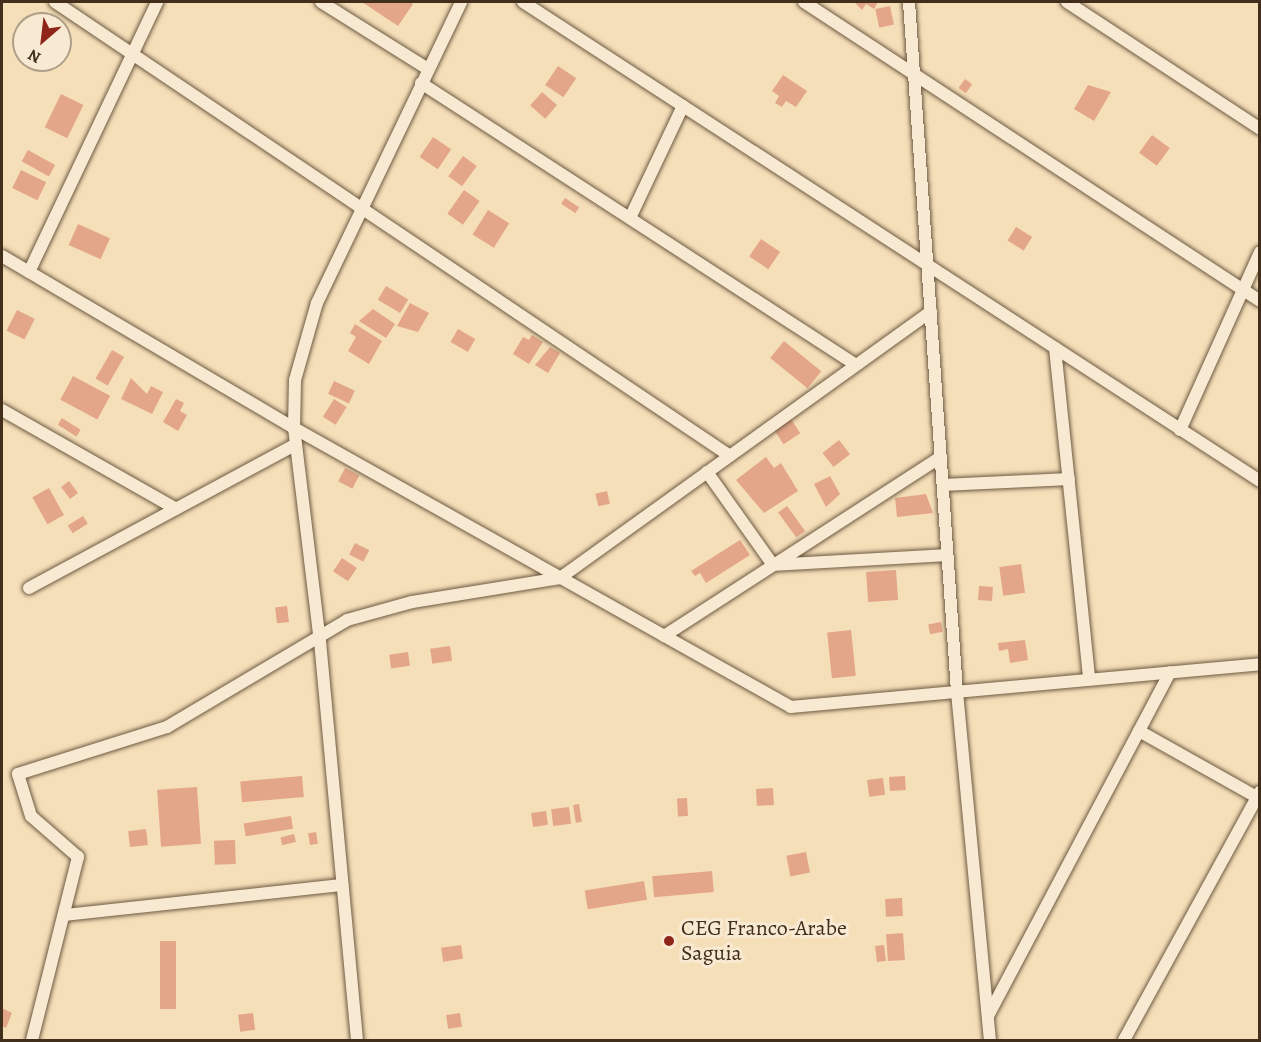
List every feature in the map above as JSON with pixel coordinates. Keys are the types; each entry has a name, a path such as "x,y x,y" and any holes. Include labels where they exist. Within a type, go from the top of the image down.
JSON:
{"street":[{"path":"55,2 361,205 730,456"},
{"path":"29,272 157,2"},
{"path":"321,2 428,69"},
{"path":"357,1041 319,634 294,428 295,380 317,303 361,205 461,2"},
{"path":"523,2 1260,482"},
{"path":"804,2 1260,301"},
{"path":"909,2 924,263 931,311 957,692 990,1041"},
{"path":"1067,2 1260,129"},
{"path":"421,83 856,365"},
{"path":"630,218 683,105"},
{"path":"1180,430 1260,252"},
{"path":"2,256 294,428 791,707 1260,664"},
{"path":"32,1041 78,857 31,816 18,774 167,727 319,634 347,620 412,602 560,578 931,311"},
{"path":"1055,348 1089,680"},
{"path":"2,410 176,509"},
{"path":"29,588 296,444"},
{"path":"664,636 941,457"},
{"path":"707,472 773,565"},
{"path":"943,485 1069,479"},
{"path":"773,565 947,555"},
{"path":"988,1016 1170,672"},
{"path":"1124,1041 1259,796 1139,731"},
{"path":"65,915 342,885"}],"building":[{"path":"362,2 409,2 413,4 398,26"},
{"path":"854,2 878,2 874,9 866,4 862,10"},
{"path":"890,6 894,25 879,28 875,9"},
{"path":"558,66 576,78 563,97 545,85"},
{"path":"783,75 807,91 796,107 786,101 782,107 775,103 779,96 772,91"},
{"path":"965,79 972,84 966,93 959,88"},
{"path":"1088,85 1111,92 1094,121 1074,109"},
{"path":"542,92 557,105 545,119 530,106"},
{"path":"61,94 83,105 67,138 45,127"},
{"path":"1152,135 1170,148 1157,166 1139,153"},
{"path":"433,137 451,149 438,169 420,157"},
{"path":"28,150 55,165 49,176 22,161"},
{"path":"463,156 477,166 462,186 448,176"},
{"path":"21,170 46,182 37,200 12,188"},
{"path":"464,190 480,201 463,225 447,214"},
{"path":"565,198 579,207 575,213 561,204"},
{"path":"488,210 509,223 494,248 473,235"},
{"path":"78,224 110,238 101,259 69,245"},
{"path":"1016,227 1032,237 1024,251 1008,241"},
{"path":"761,239 780,252 768,269 749,256"},
{"path":"386,286 408,299 400,313 378,300"},
{"path":"410,303 429,313 418,332 397,326"},
{"path":"373,309 395,324 386,338 359,321"},
{"path":"17,310 35,319 24,340 7,330"},
{"path":"355,324 382,341 369,364 348,351 356,337 350,333"},
{"path":"458,329 475,339 468,352 450,342"},
{"path":"532,335 543,342 529,364 513,354 523,337 529,340"},
{"path":"784,341 821,371 807,388 770,358"},
{"path":"550,347 560,353 548,373 535,365"},
{"path":"112,350 124,357 108,386 96,379"},
{"path":"73,376 110,396 97,420 60,400"},
{"path":"131,378 147,394 151,386 163,392 152,414 121,399"},
{"path":"334,381 355,391 349,403 328,394"},
{"path":"176,399 184,403 180,411 187,415 178,431 163,422"},
{"path":"334,399 347,407 336,425 323,417"},
{"path":"62,418 81,430 76,436 58,425"},
{"path":"791,419 800,433 783,444 774,430"},
{"path":"839,440 850,454 834,467 822,453"},
{"path":"766,457 774,468 781,463 798,491 764,513 736,480"},
{"path":"345,468 359,475 352,489 338,481"},
{"path":"830,476 840,494 826,507 814,484"},
{"path":"69,481 78,493 70,499 61,487"},
{"path":"49,488 64,515 47,524 32,497"},
{"path":"607,491 610,504 598,506 595,494"},
{"path":"926,494 933,513 897,517 895,498"},
{"path":"787,506 805,531 796,538 778,512"},
{"path":"83,516 88,524 73,533 68,526"},
{"path":"740,540 750,555 706,583 700,573 695,576 691,571"},
{"path":"355,543 369,550 363,562 349,555"},
{"path":"342,558 357,568 348,581 333,571"},
{"path":"1021,564 1025,593 1003,596 999,567"},
{"path":"896,570 898,600 868,602 866,572"},
{"path":"979,586 993,587 992,601 978,600"},
{"path":"287,606 289,622 277,623 275,607"},
{"path":"941,622 943,632 930,634 928,624"},
{"path":"851,630 856,676 832,678 827,633"},
{"path":"1025,640 1028,660 1010,663 1008,649 999,651 998,643"},
{"path":"450,646 452,661 432,664 430,649"},
{"path":"408,652 410,666 391,669 389,655"},
{"path":"302,776 304,797 242,802 240,781"},
{"path":"905,776 906,790 890,791 889,777"},
{"path":"883,778 885,795 869,797 867,780"},
{"path":"197,787 201,844 161,847 157,790"},
{"path":"773,788 774,805 757,806 756,789"},
{"path":"687,798 688,816 678,816 677,799"},
{"path":"579,804 582,822 576,823 573,805"},
{"path":"569,807 571,824 553,826 551,809"},
{"path":"546,811 548,825 533,827 531,813"},
{"path":"291,816 293,829 246,836 244,824"},
{"path":"146,829 148,845 130,847 128,831"},
{"path":"316,832 318,844 310,845 308,833"},
{"path":"294,834 296,842 282,845 280,837"},
{"path":"235,840 236,864 215,865 214,841"},
{"path":"806,852 810,873 790,876 786,856"},
{"path":"712,871 714,892 654,897 652,876"},
{"path":"644,881 647,900 588,909 585,890"},
{"path":"902,898 903,916 886,917 885,899"},
{"path":"903,933 905,960 888,961 886,934"},
{"path":"160,941 176,941 176,1009 160,1009"},
{"path":"461,945 463,959 443,962 441,948"},
{"path":"884,945 886,961 877,962 875,946"},
{"path":"2,1008 12,1013 6,1028 2,1026"},
{"path":"253,1013 255,1030 240,1032 238,1015"},
{"path":"460,1013 462,1027 448,1029 446,1015"}],"place":[{"name":"CEG Franco-Arabe Saguia","path":"669,941"}]}
